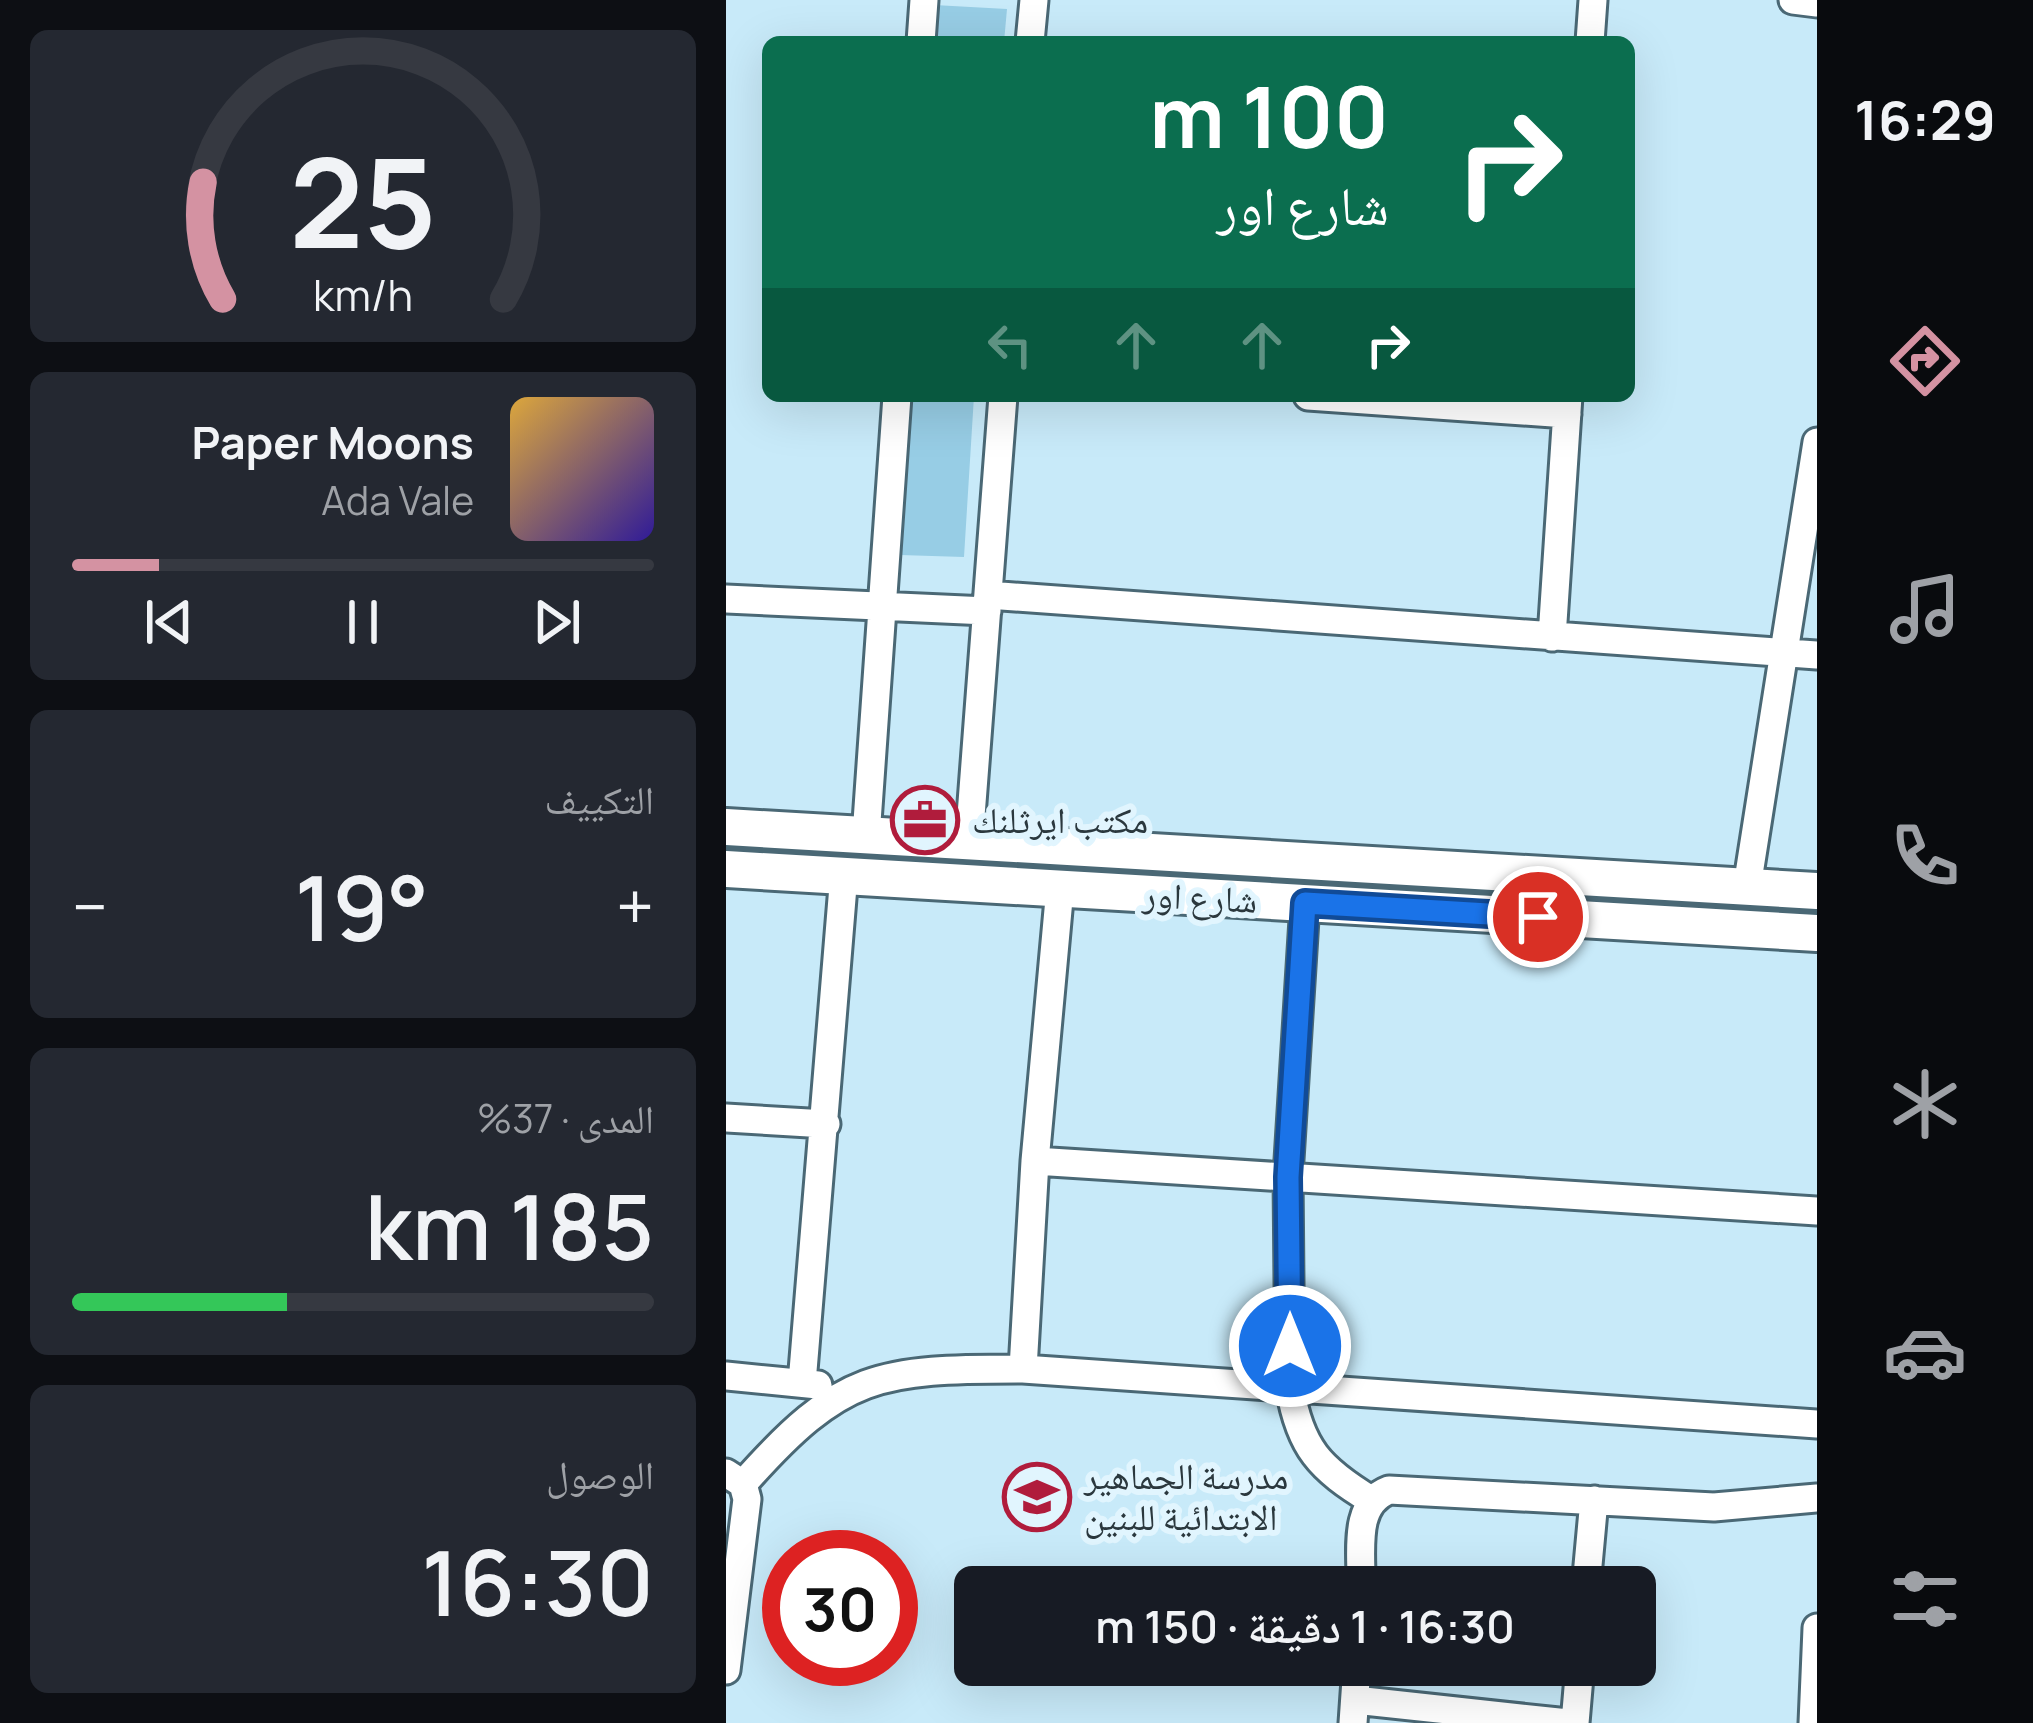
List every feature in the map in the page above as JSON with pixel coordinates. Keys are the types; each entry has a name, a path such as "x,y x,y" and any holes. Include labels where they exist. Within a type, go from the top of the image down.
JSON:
{"street":[{"path":"921,36 924,0"},
{"path":"1031,36 1034,0"},
{"path":"1590,36 1593,0"},
{"path":"1793,0 1817,3"},
{"path":"866,836 897,402"},
{"path":"968,842 1003,402"},
{"path":"1482,402 1567,405 1552,638"},
{"path":"1748,887 1788,653 1817,442"},
{"path":"726,598 883,605 987,603 1817,656"},
{"name":"شارع اور","path":"726,827 1817,891"},
{"name":"شارع اور","path":"726,869 1817,934"},
{"path":"802,1384 844,874"},
{"path":"1022,1370 1060,888"},
{"path":"1305,903 1288,1177 1290,1388 1296,1420 1310,1449 1329,1475 1371,1500"},
{"path":"726,1118 826,1124"},
{"path":"1035,1161 1817,1211"},
{"path":"726,1670 747,1499 734,1478 796,1424 852,1389 892,1374 1022,1370 1817,1424"},
{"path":"726,1376 852,1389"},
{"path":"1361,1566 1362,1518 1371,1500 1389,1490 1714,1507 1817,1498"},
{"path":"1588,1566 1594,1500"},
{"path":"1813,1723 1817,1628"},
{"path":"1354,1711 1572,1723 1577,1686"}],"shaded area":[{"path":"934,5 1007,9 1005,36 932,36"},
{"path":"908,402 974,402 964,557 900,555"}],"place":[{"name":"مكتب ايرثلنك","path":"925,820"},
{"name":"مدرسة الجماهير الابتدائية للبنين","path":"1037,1497"}],"route":[{"path":"1290,1346 1288,1177 1305,903 1538,917"}]}
